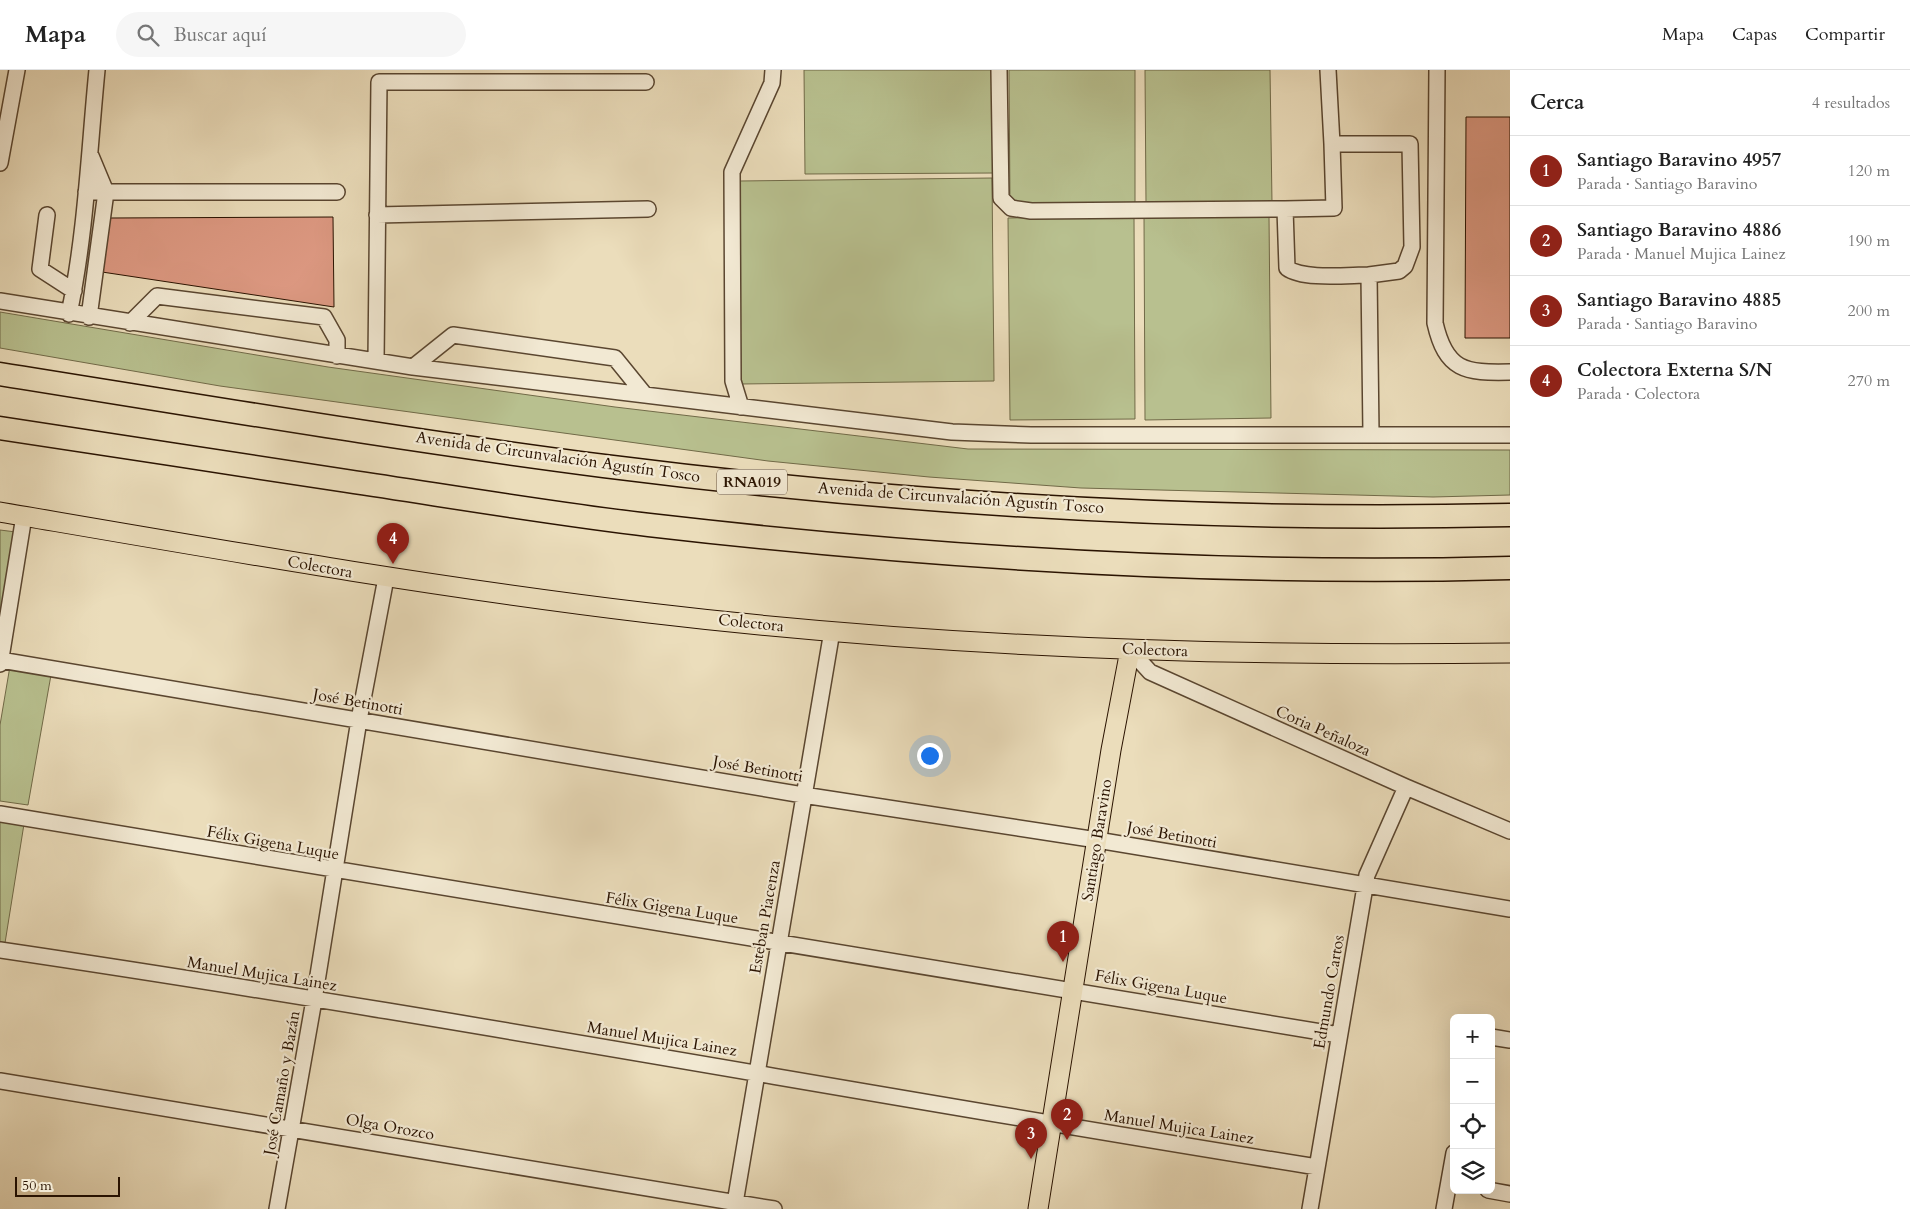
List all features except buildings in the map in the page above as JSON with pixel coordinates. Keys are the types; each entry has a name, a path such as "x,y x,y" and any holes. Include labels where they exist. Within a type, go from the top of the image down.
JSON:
{"highway":[{"name":"Avenida de Circunvalación Agustín Tosco","path":"0,374 534,456 787,486 1005,503 1136,510 1339,516 1510,515"},
{"path":"0,428 545,511 800,540 949,553 1163,565 1378,570 1510,568"}],"main road":[{"name":"Colectora","path":"0,512 386,578 642,612 832,631 1130,650 1283,654 1510,653"},
{"name":"Santiago Baravino","path":"1038,1209 1096,840 1130,650"}],"street":[{"path":"0,163 17,70"},
{"path":"69,314 81,249 91,156 97,70"},
{"path":"741,407 733,381 732,172 772,83 773,70"},
{"path":"999,70 1001,198 1011,208 1032,211 1334,208 1328,70"},
{"path":"1437,70 1435,324 1439,343 1447,357 1458,367 1480,373 1510,372"},
{"path":"376,362 378,82 646,82"},
{"path":"1285,209 1286,268 1292,272 1369,275 1399,272 1405,266 1412,247 1410,144 1332,144"},
{"path":"89,317 106,192 91,156"},
{"path":"86,192 337,192"},
{"path":"377,215 648,209"},
{"path":"47,215 40,269 74,291"},
{"path":"1369,275 1371,434"},
{"path":"130,323 157,296 324,317 338,340 338,356"},
{"path":"0,302 376,362 910,428 993,434 1510,435"},
{"path":"413,367 453,335 614,358 644,395"},
{"path":"0,661 24,516"},
{"name":"José Camaño y Bazán","path":"277,1209 314,1000 359,720 386,578"},
{"name":"Esteban Piacenza","path":"734,1206 832,631"},
{"name":"Coria Peñaloza","path":"1130,650 1150,672 1406,787 1510,831"},
{"name":"José Betinotti","path":"0,661 803,795 1096,840 1510,909"},
{"name":"Edmundo Cartos","path":"1310,1209 1370,864 1406,787"},
{"name":"Félix Gigena Luque","path":"0,814 334,871 1073,990 1339,1035"},
{"name":"Manuel Mujica Lainez","path":"0,950 314,1000 1317,1167"},
{"path":"1495,1038 1510,1040"},
{"name":"Olga Orozco","path":"0,1081 291,1128 734,1206 774,1209"},
{"path":"1444,1209 1450,1188"},
{"path":"1495,1191 1510,1194"}],"green space":[{"path":"804,70 994,70 994,173 805,174"},
{"path":"1009,70 1135,70 1135,204 1010,205"},
{"path":"1145,70 1270,70 1272,203 1146,204"},
{"path":"992,178 994,381 741,384 739,181"},
{"path":"1134,216 1135,419 1010,420 1008,218"},
{"path":"1269,216 1271,418 1145,420 1144,217"},
{"path":"0,312 328,367 615,407 968,449 1510,450 1510,495 1433,497 1081,488 929,477 768,461 220,386 0,348"},
{"path":"0,530 16,532 0,625"},
{"path":"10,666 51,675 28,805 0,801 0,725"},
{"path":"0,821 24,824 5,943 0,943"}],"place":[{"name":"Colectora Externa S/N","path":"393,564"},
{"name":"Santiago Baravino 4957","path":"1063,962"},
{"name":"Santiago Baravino 4886","path":"1067,1140"},
{"name":"Santiago Baravino 4885","path":"1031,1159"}]}
